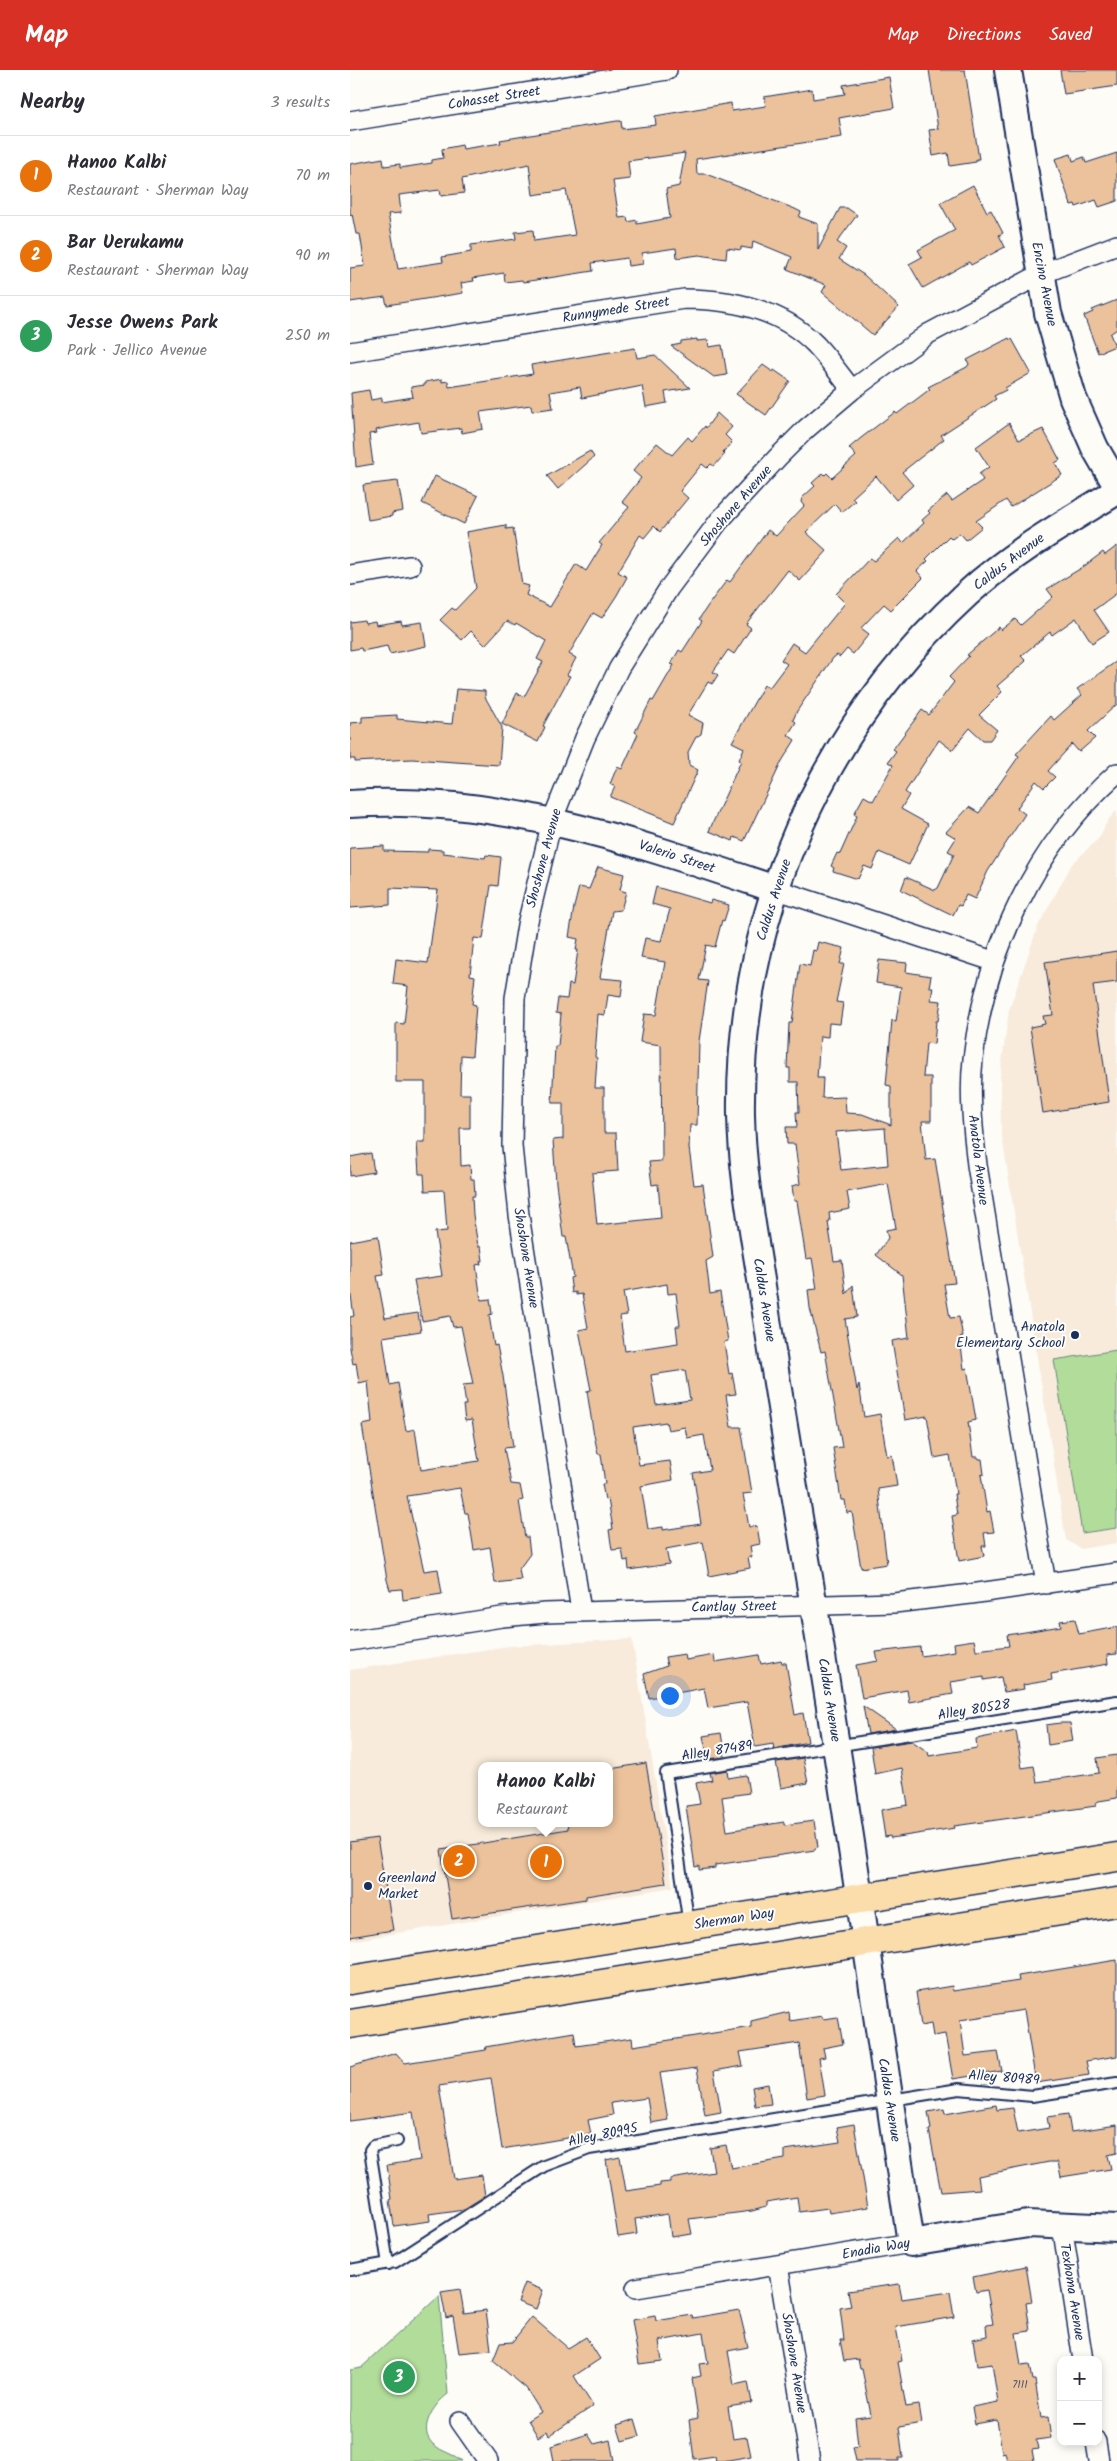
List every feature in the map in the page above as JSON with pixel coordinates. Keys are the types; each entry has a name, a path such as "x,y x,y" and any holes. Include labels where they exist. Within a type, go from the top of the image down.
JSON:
{"main road":[{"name":"Sherman Way","path":"350,1980 1117,1857"},
{"path":"350,2024 1117,1902"}],"street":[{"name":"Cohasset Street","path":"350,121 667,70"},
{"name":"Encino Avenue","path":"1008,70 1040,274 1048,313 1073,398 1096,448 1117,486"},
{"path":"1040,274 1117,245"},
{"name":"Shoshone Avenue","path":"581,1611 519,1214 512,1146 515,998 527,925 552,821 585,738 619,668 669,588 719,521 806,429 852,390 928,334 1040,274"},
{"name":"Runnymede Street","path":"350,352 684,299 706,299 739,303 767,313 791,326 815,344 852,390"},
{"name":"Caldus Avenue","path":"911,2243 836,1746 749,1202 741,1119 742,1058 760,939 775,889 815,792 844,740 878,691 917,644 969,592 1010,559 1117,491"},
{"path":"350,575 410,566"},
{"name":"Anatola Avenue","path":"1046,1584 977,1165 972,1113 973,1059 984,996 993,961 1024,893 1055,842 1117,773"},
{"name":"Valerio Street","path":"350,804 410,803 471,806 552,821 684,858 993,961"},
{"name":"Cantlay Street","path":"350,1639 502,1617 581,1611 814,1606 927,1600 1117,1573"},
{"name":"Enadia Way","path":"636,2288 1028,2224 1062,2224 1117,2228"},
{"name":"Texhoma Avenue","path":"1062,2224 1082,2356"},
{"name":"Shoshone Avenue","path":"778,2266 810,2461"},
{"path":"460,2422 488,2461"},
{"path":"1097,2446 1099,2461"}],"lane":[{"name":"Alley 80528","path":"836,1746 1117,1701"},
{"name":"Alley 87489","path":"689,1926 666,1773 836,1746"},
{"name":"Alley 80989","path":"889,2100 968,2089 1045,2095 1117,2083"},
{"name":"Alley 80995","path":"350,2270 395,2262 544,2166 572,2154 589,2149 889,2100"},
{"path":"388,2264 370,2150 373,2146 398,2141"}],"shaded area":[{"name":"Anatola Elementary School","path":"1117,810 1117,1543 1081,1549 1066,1540 1001,1130 1000,1076 1009,1010 1038,926 1072,864 1099,838 1108,820"},
{"path":"632,1639 673,1887 350,1941 350,1670 509,1646"}],"green space":[{"path":"1117,1350 1117,1528 1082,1533 1054,1360"},
{"path":"439,2296 448,2394 437,2404 429,2418 427,2432 429,2439 434,2445 462,2461 350,2461 350,2370 361,2368"}],"building":[{"path":"929,70 965,70 979,159 976,159 976,162 950,166 948,153 933,156 929,130 938,129"},
{"path":"1060,70 1117,70 1117,86 1064,94"},
{"path":"889,77 894,108 839,118 842,137 696,159 697,174 706,174 801,212 799,217 818,224 818,250 840,208 847,208 857,215 837,242 846,248 839,259 864,275 899,307 873,335 822,292 826,285 787,269 792,257 753,241 752,249 741,247 741,250 727,248 726,259 699,255 677,258 676,248 642,253 643,264 628,266 627,258 592,263 593,271 523,282 522,280 505,282 504,273 473,278 474,281 461,283 463,293 387,305 385,297 350,302 350,268 365,266 360,234 356,234 352,214 350,215 350,164 383,158 384,166 400,164 400,168 432,163 432,160 443,158 442,149 462,145 463,149 501,143 500,140 617,121 621,121 622,129 656,125 655,116 731,103 732,111 766,106 764,97 812,89 813,99 845,94 843,85","holes":["685,153 679,186 666,189 670,218 637,224 637,220 628,222 627,217 619,218 613,181 630,179 628,161","529,164 533,195 566,190 575,235 534,241 533,230 515,232 516,239 471,245 471,252 442,257 443,262 398,269 388,214 401,213 399,195 440,190 441,196 464,193 462,179"]},
{"path":"1117,153 1117,201 1099,207 1096,200 1076,207 1075,204 1071,205 1055,159 1071,154 1073,161 1084,157 1086,163"},
{"path":"973,185 987,212 991,210 1003,233 999,235 1005,247 971,265 969,262 923,288 909,264 922,257 918,250 955,230 940,203"},
{"path":"1117,300 1117,329 1110,334 1115,346 1098,353 1084,316 1093,312 1092,310"},
{"path":"1009,338 1010,340 1012,339 1031,373 1005,388 1006,390 994,396 996,399 941,435 944,439 902,472 913,485 896,500 876,476 852,498 855,501 842,512 835,504 806,532 827,551 800,581 788,570 746,624 751,628 734,654 728,650 713,672 718,675 712,684 708,682 688,715 703,723 701,734 696,737 688,752 689,765 698,770 674,823 610,797 615,787 610,784 617,767 622,769 638,734 635,732 651,700 653,701 674,665 671,664 679,650 682,652 702,621 699,619 709,604 727,580 730,582 768,530 776,536 804,506 801,502 802,498 815,486 812,483 823,473 825,475 827,473 832,478 856,456 849,448 861,438 895,412 897,414 930,389 928,387 967,367 969,364 967,360"},
{"path":"697,339 697,341 708,340 709,347 722,345 727,375 714,377 671,346 681,344 681,341"},
{"path":"635,348 637,358 655,355 690,388 665,392 667,403 646,407 642,386 582,398 580,387 550,392 553,408 532,411 531,405 480,412 483,429 462,433 461,428 421,433 419,422 384,428 376,430 377,433 369,434 373,464 356,467 351,393 369,390 371,400 382,398 382,402 413,397 411,387 425,385 425,382 442,379 442,382 448,381 449,387 533,374 531,365"},
{"path":"763,365 790,381 766,415 736,394"},
{"path":"717,413 732,427 725,435 732,442 723,452 725,454 714,466 711,464 707,468 702,464 680,491 688,498 660,532 654,526 644,538 640,535 618,572 627,577 617,595 602,618 593,613 569,654 576,658 567,675 570,676 543,726 545,727 538,742 502,724 517,693 524,697 543,662 537,659 546,641 516,623 515,625 507,621 485,645 471,631 462,640 440,620 452,608 455,610 476,588 466,532 506,525 506,529 513,528 522,584 529,586 526,595 550,607 576,564 586,571 602,545 599,543 629,507 622,502 641,478 633,471 657,443 672,455 688,437 692,441 705,426 706,428"},
{"path":"1009,423 1019,440 1043,429 1060,460 1055,463 1062,475 1011,507 1006,500 976,521 982,527 966,540 960,533 952,539 949,536 926,559 928,561 917,571 923,578 891,610 884,604 861,628 869,634 853,654 847,649 840,657 837,655 833,658 797,711 793,720 796,722 788,735 795,740 782,761 744,841 734,837 733,841 709,831 741,761 739,760 744,748 732,742 764,685 769,688 787,664 781,660 792,643 805,652 845,603 836,594 870,558 874,561 899,538 903,543 924,523 922,520 930,513 928,511 947,495 952,501 983,480 979,474 989,467 976,447"},
{"path":"590,451 594,457 558,489 547,476"},
{"path":"435,476 478,496 464,524 422,503"},
{"path":"398,481 403,511 392,513 392,516 368,520 363,485"},
{"path":"1117,546 1117,593 1094,610 1109,632 1092,643 1076,618 1052,635 1050,632 1021,656 1026,661 997,686 1002,692 979,715 997,730 990,740 983,740 970,728 952,750 939,740 905,792 909,795 901,809 928,824 909,865 879,852 872,869 864,866 858,879 833,871 834,868 831,866 837,853 840,854 857,816 854,814 864,796 873,801 893,765 888,762 896,751 893,749 922,710 929,715 954,682 949,677 969,656 967,655 999,627 1001,630 1015,619 1021,625 1053,597 1047,589 1103,552 1105,555"},
{"path":"364,620 365,623 375,621 376,625 401,621 402,625 422,622 426,646 390,654 387,646 362,651 361,648 350,650 350,622"},
{"path":"1117,661 1117,704 1088,731 1095,738 1079,752 1072,744 1048,771 1055,777 1044,788 1036,781 1017,808 1025,814 988,871 975,899 966,895 961,906 958,905 953,915 901,890 906,877 935,890 938,888 954,854 948,851 956,838 946,832 969,807 979,813 1019,756 1016,754 1051,716 1054,720 1082,695 1077,689"},
{"path":"456,689 485,691 485,697 502,727 499,765 412,759 355,762 355,759 350,759 350,723 362,722 362,717 397,715 397,719 452,724"},
{"path":"384,846 384,851 428,852 428,849 443,850 443,853 485,858 486,855 501,857 498,886 491,885 483,939 474,938 470,975 475,976 472,1004 476,1005 472,1056 461,1055 460,1094 470,1094 470,1128 460,1128 461,1166 470,1165 471,1179 474,1179 475,1196 472,1196 473,1215 478,1246 481,1246 483,1261 480,1261 481,1264 476,1265 481,1300 490,1299 492,1314 489,1315 494,1346 497,1345 503,1376 513,1447 504,1448 511,1484 520,1485 523,1500 519,1501 530,1554 519,1569 521,1580 495,1583 490,1547 474,1550 468,1513 465,1513 460,1488 407,1496 424,1571 438,1569 442,1594 403,1600 402,1589 390,1590 387,1580 362,1425 372,1423 368,1381 359,1383 356,1363 353,1364 350,1348 350,1317 354,1316 350,1289 350,1241 378,1236 384,1275 377,1276 385,1318 418,1313 421,1331 383,1337 390,1385 398,1383 406,1431 415,1429 421,1470 479,1461 472,1420 465,1421 463,1405 466,1405 463,1385 473,1384 461,1326 453,1327 450,1316 422,1321 414,1280 442,1276 435,1232 447,1231 444,1190 425,1191 424,1174 419,1174 417,1142 425,1142 425,1082 396,1082 396,1023 404,1024 408,986 393,984 396,959 428,963 438,890 390,888 390,905 350,908 350,848"},
{"path":"598,867 624,874 620,890 626,892 621,910 612,911 600,978 623,980 621,997 608,995 605,1015 598,1014 595,1057 597,1058 595,1088 604,1088 604,1133 616,1133 618,1171 592,1173 597,1225 661,1218 658,1184 652,1185 649,1162 662,1161 661,1045 640,1042 644,1014 656,1015 665,962 641,958 645,938 661,941 670,909 652,904 656,887 710,903 711,900 729,905 724,921 722,920 715,947 706,945 699,980 708,981 699,1041 697,1125 690,1125 689,1148 694,1185 703,1184 713,1257 706,1261 710,1294 720,1292 728,1341 724,1342 729,1374 732,1373 736,1394 726,1395 731,1427 741,1427 752,1493 743,1494 749,1527 757,1526 760,1544 750,1546 752,1557 748,1557 750,1568 709,1576 703,1542 666,1549 669,1564 629,1570 628,1560 624,1561 622,1549 612,1550 609,1530 613,1529 608,1499 605,1500 602,1484 605,1484 601,1454 598,1454 593,1430 587,1391 591,1390 579,1330 588,1328 582,1294 576,1295 576,1292 572,1293 570,1278 573,1277 566,1237 563,1237 553,1140 563,1139 563,1103 552,1103 555,1046 558,1046 561,1014 556,1013 558,998 567,999 569,984 573,985 578,939 569,937 574,907 579,887 589,889","holes":["667,1284 668,1294 676,1293 680,1326 676,1326 678,1343 625,1351 620,1316 627,1315 623,1292","685,1370 690,1400 656,1405 651,1375","666,1422 668,1430 685,1427 687,1438 704,1435 710,1470 693,1473 701,1524 663,1530 663,1527 648,1529 641,1486 673,1480 670,1461 639,1465 633,1427"]},
{"path":"818,942 844,948 840,964 844,964 836,1002 843,1003 840,1024 829,1023 828,1037 820,1036 817,1078 823,1078 822,1098 845,1097 846,1113 862,1114 891,1125 891,1086 886,1085 892,1020 896,1021 901,987 876,983 879,960 907,963 906,972 931,976 929,987 933,987 931,1000 941,1001 938,1021 936,1021 934,1044 926,1043 923,1077 931,1077 931,1121 922,1121 926,1160 935,1159 955,1283 944,1284 950,1318 959,1317 963,1337 960,1338 964,1369 967,1368 976,1420 968,1422 973,1457 982,1459 984,1474 981,1475 987,1512 990,1511 994,1532 984,1533 986,1546 982,1546 984,1556 959,1561 952,1516 957,1515 950,1455 934,1458 927,1416 905,1420 892,1341 909,1338 902,1275 876,1255 888,1238 886,1230 896,1228 888,1184 847,1192 850,1209 829,1213 830,1221 828,1222 834,1261 842,1260 846,1294 853,1285 857,1317 845,1319 857,1390 859,1384 864,1417 880,1414 887,1456 892,1455 897,1486 878,1489 887,1564 861,1568 852,1512 847,1513 845,1500 841,1500 833,1448 842,1447 825,1351 821,1352 810,1308 808,1290 817,1289 812,1258 806,1259 797,1201 794,1201 792,1186 800,1184 795,1144 787,1144 786,1127 797,1127 796,1112 799,1112 798,1082 790,1082 790,1068 787,1068 789,1023 792,1023 800,964 810,966 813,950 816,951","holes":["885,1128 888,1165 841,1170 836,1132"]},
{"path":"1117,951 1117,982 1093,985 1109,1102 1043,1113 1030,1027 1045,1024 1043,1016 1053,1015 1045,962"},
{"path":"371,1153 374,1172 350,1176 350,1157"},
{"path":"1075,1619 1079,1634 1117,1627 1117,1654 1107,1655 1108,1664 1051,1674 1052,1680 1023,1685 1024,1689 1004,1692 1001,1677 984,1680 984,1677 951,1682 953,1694 909,1702 907,1690 862,1698 856,1665 878,1661 876,1652 920,1647 921,1656 955,1651 954,1643 974,1640 976,1650 1009,1646 1007,1635 1061,1626 1060,1621"},
{"path":"685,1654 686,1660 714,1655 715,1662 759,1655 761,1664 781,1660 782,1663 786,1663 795,1715 803,1713 808,1742 774,1749 773,1744 755,1747 747,1702 708,1708 704,1688 649,1698 644,1674 667,1666 665,1657"},
{"path":"863,1706 896,1729 868,1734"},
{"path":"1070,1723 1073,1741 1048,1745 1046,1725"},
{"path":"1016,1731 1022,1768 1034,1766 1037,1782 1099,1773 1097,1758 1117,1755 1117,1798 1099,1801 1095,1803 1096,1806 954,1826 955,1828 891,1838 890,1836 885,1837 881,1810 908,1805 902,1768 875,1774 871,1747 912,1741 928,1752 929,1756 977,1748 976,1739"},
{"path":"721,1733 725,1757 708,1759 703,1736"},
{"path":"803,1758 808,1783 781,1788 776,1762"},
{"path":"646,1763 666,1883 586,1896 586,1899 452,1919 441,1850 568,1829 568,1827 613,1827 613,1768"},
{"path":"727,1770 728,1778 746,1775 749,1793 722,1797 727,1831 784,1822 784,1825 814,1821 818,1847 815,1850 715,1865 715,1868 699,1870 699,1866 695,1867 686,1806 700,1804 696,1783 712,1780 710,1773"},
{"name":"Greenland Market","path":"377,1838 393,1930 350,1937 350,1842"},
{"path":"1117,1960 1117,2056 1086,2061 1089,2075 1036,2083 1024,2010 960,2020 965,2056 998,2052 1002,2071 953,2079 945,2034 933,2036 931,2024 921,2026 916,1992 952,1986 953,1991 1019,1981 1018,1976"},
{"path":"789,2012 790,2021 822,2016 823,2019 838,2017 843,2044 823,2048 825,2057 819,2058 825,2095 807,2098 799,2043 740,2052 743,2066 714,2071 721,2112 705,2115 697,2068 660,2073 668,2120 651,2123 647,2098 611,2103 613,2115 588,2120 591,2134 502,2149 491,2078 439,2086 454,2179 482,2175 485,2196 464,2209 429,2214 430,2221 394,2226 387,2165 420,2160 413,2112 350,2121 350,2067 396,2053 405,2063 486,2050 485,2047 574,2032 576,2046 632,2038 633,2046 751,2027 751,2021"},
{"path":"768,2084 771,2104 755,2106 752,2087"},
{"path":"996,2105 997,2110 1013,2108 1018,2133 1049,2128 1047,2117 1068,2114 1071,2132 1117,2125 1117,2153 1108,2155 1111,2169 1061,2177 1058,2162 1049,2162 978,2176 980,2189 941,2192 929,2130 931,2129 928,2112 944,2109 945,2114"},
{"path":"854,2124 868,2207 829,2213 828,2208 799,2212 797,2197 766,2202 766,2207 752,2211 689,2219 692,2234 671,2237 668,2214 635,2219 637,2234 618,2237 606,2160 620,2157 626,2191 660,2186 660,2183 670,2182 670,2179 714,2172 710,2148 726,2145 731,2168 785,2159 785,2150 840,2142 837,2127"},
{"path":"1026,2266 1032,2302 1026,2303 1030,2331 1016,2333 1021,2366 1029,2365 1032,2380 1035,2380 1041,2418 1048,2417 1051,2438 1036,2440 1038,2449 1032,2450 1034,2461 1007,2461 1005,2452 1002,2453 997,2420 975,2424 972,2407 998,2402 992,2364 977,2366 973,2339 987,2336 986,2325 993,2324 987,2290 976,2292 973,2277"},
{"path":"525,2283 543,2290 536,2309 518,2302"},
{"path":"899,2284 902,2299 950,2292 954,2317 896,2327 902,2361 898,2362 906,2407 919,2405 922,2423 899,2427 903,2458 899,2458 899,2461 856,2461 853,2447 858,2446 855,2418 871,2416 862,2369 860,2369 858,2359 844,2361 840,2340 844,2340 840,2308 851,2306 848,2291"},
{"path":"460,2289 464,2313 486,2310 491,2350 459,2353 453,2316 446,2318 441,2292"},
{"path":"739,2310 748,2347 728,2351 734,2385 748,2382 752,2403 728,2407 733,2439 747,2437 751,2456 723,2461 716,2461 715,2456 694,2459 689,2420 698,2418 692,2378 701,2376 699,2364 708,2363 703,2333 659,2341 662,2361 639,2364 632,2320 655,2316 656,2321 692,2315 693,2318"},
{"path":"532,2317 568,2348 586,2337 600,2359 574,2376 593,2406 549,2436 547,2431 538,2437 528,2420 541,2412 526,2388 493,2361 500,2343 512,2342"},
{"path":"635,2419 640,2436 622,2441 617,2425"},
{"path":"588,2434 594,2444 610,2440 614,2461 554,2461 551,2446"}],"place":[{"name":"Anatola Elementary School","path":"1075,1335"},
{"name":"Bar Uerukamu","path":"459,1861"},
{"name":"Hanoo Kalbi","path":"546,1862"},
{"name":"Greenland Market","path":"368,1886"},
{"name":"Jesse Owens Park","path":"399,2377"}]}
